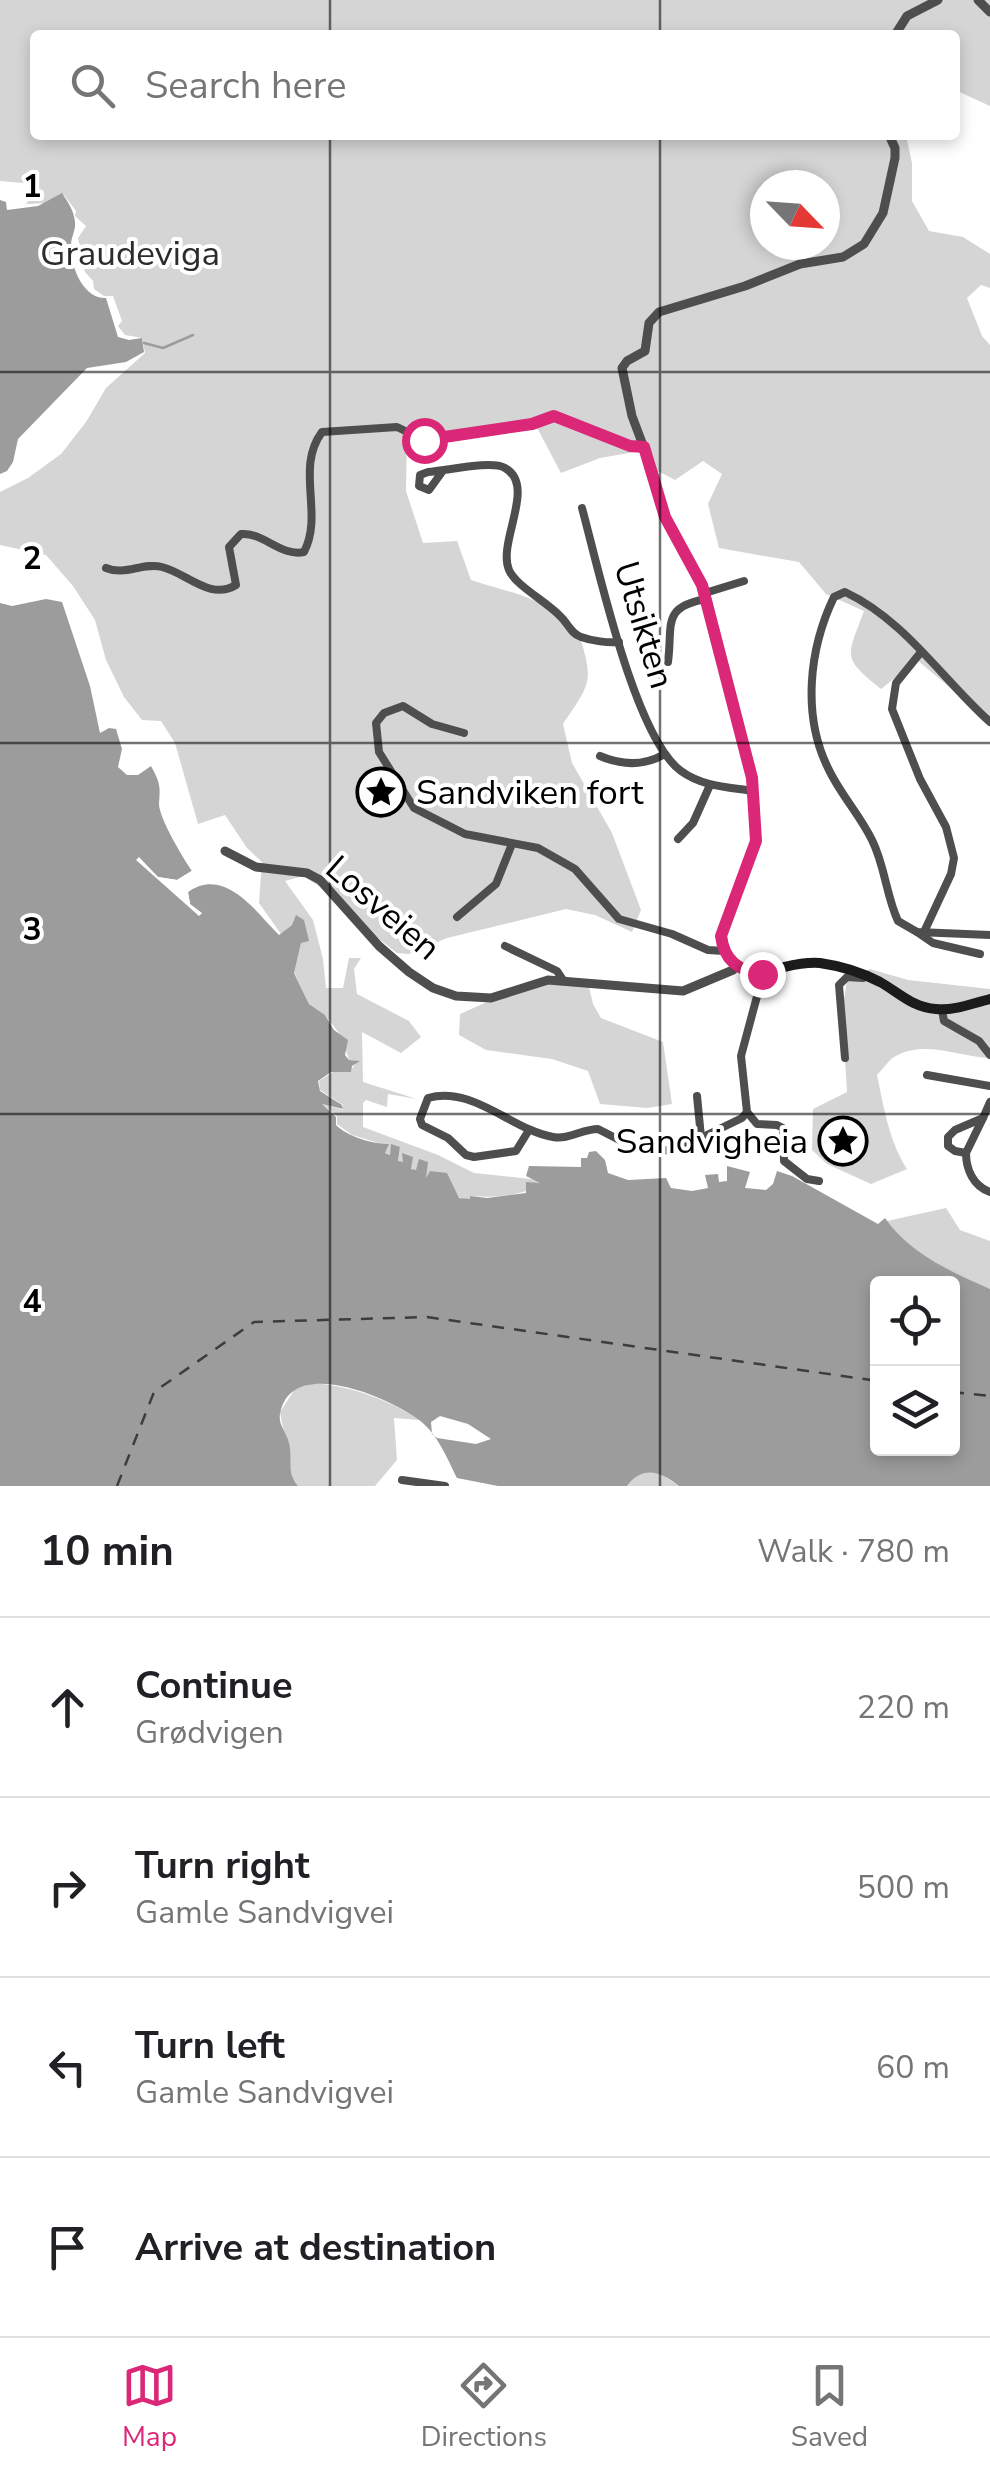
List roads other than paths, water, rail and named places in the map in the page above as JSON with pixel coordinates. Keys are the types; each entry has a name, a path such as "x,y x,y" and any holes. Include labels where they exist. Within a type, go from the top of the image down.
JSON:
{"main road":[{"path":"736,966 762,974 784,964 804,962 845,968 916,1004 942,1010 990,999"}],"street":[{"path":"898,30 907,16 938,0"},
{"path":"978,0 990,12"},
{"path":"736,966 724,951 722,932 756,841 754,792 706,596 693,564 665,517 622,372 626,361 645,351 652,316 800,264 843,257 859,248 883,213 895,158 890,140"},
{"path":"106,568 116,572 156,566 218,590 236,585 229,547 241,534 251,534 301,554 310,535 310,460 322,432 397,427 424,440 532,424 554,416 630,446 644,447"},
{"path":"442,472 494,465 506,468 516,479 518,491 508,542 508,569 563,618 571,631 581,637 619,642"},
{"name":"Utsikten","path":"582,508 644,719 663,754 681,771 710,785 754,792"},
{"path":"668,662 675,611 744,581"},
{"path":"980,954 944,947 898,921 879,854 826,766 810,706 815,661 834,597 846,592 894,623 990,722"},
{"path":"921,652 896,683 892,709 920,779 946,828 954,858 921,932"},
{"path":"464,733 432,724 403,706 384,712 376,723 379,752 414,808 465,834 538,848 567,863 619,919 708,950 724,951"},
{"path":"600,756 636,763 663,754"},
{"path":"678,840 694,823 710,785"},
{"path":"457,917 496,884 512,844"},
{"name":"Losveien","path":"226,852 256,867 307,873 320,880 409,972 456,996 483,999 530,984 563,980 683,991 726,975 736,966"},
{"path":"921,932 990,935"},
{"name":"Losveien","path":"505,946 557,970 563,980"},
{"path":"762,974 741,1056 747,1112 757,1124 783,1128 784,1160 807,1179 819,1181"},
{"path":"845,1058 840,985 847,977 867,976"},
{"path":"942,1010 944,1020 979,1041 990,1054"},
{"path":"927,1076 990,1086"},
{"path":"529,1130 516,1151 474,1157 466,1155 448,1138 422,1126 420,1119 428,1098 452,1096 476,1103 529,1130 558,1138 598,1129 633,1148 674,1151 747,1112"},
{"path":"698,1096 702,1136"},
{"path":"990,1102 966,1152 970,1174 983,1190 990,1192"},
{"path":"966,1152 948,1146 948,1137 983,1118"},
{"path":"402,1480 446,1486"}],"waterway":[{"path":"144,343 163,348 193,335"}],"place":[{"name":"Sandviken fort","path":"381,792"},
{"name":"Sandvigheia","path":"843,1141"}],"park label":[{"name":"Graudeviga","path":"130,253"}]}
